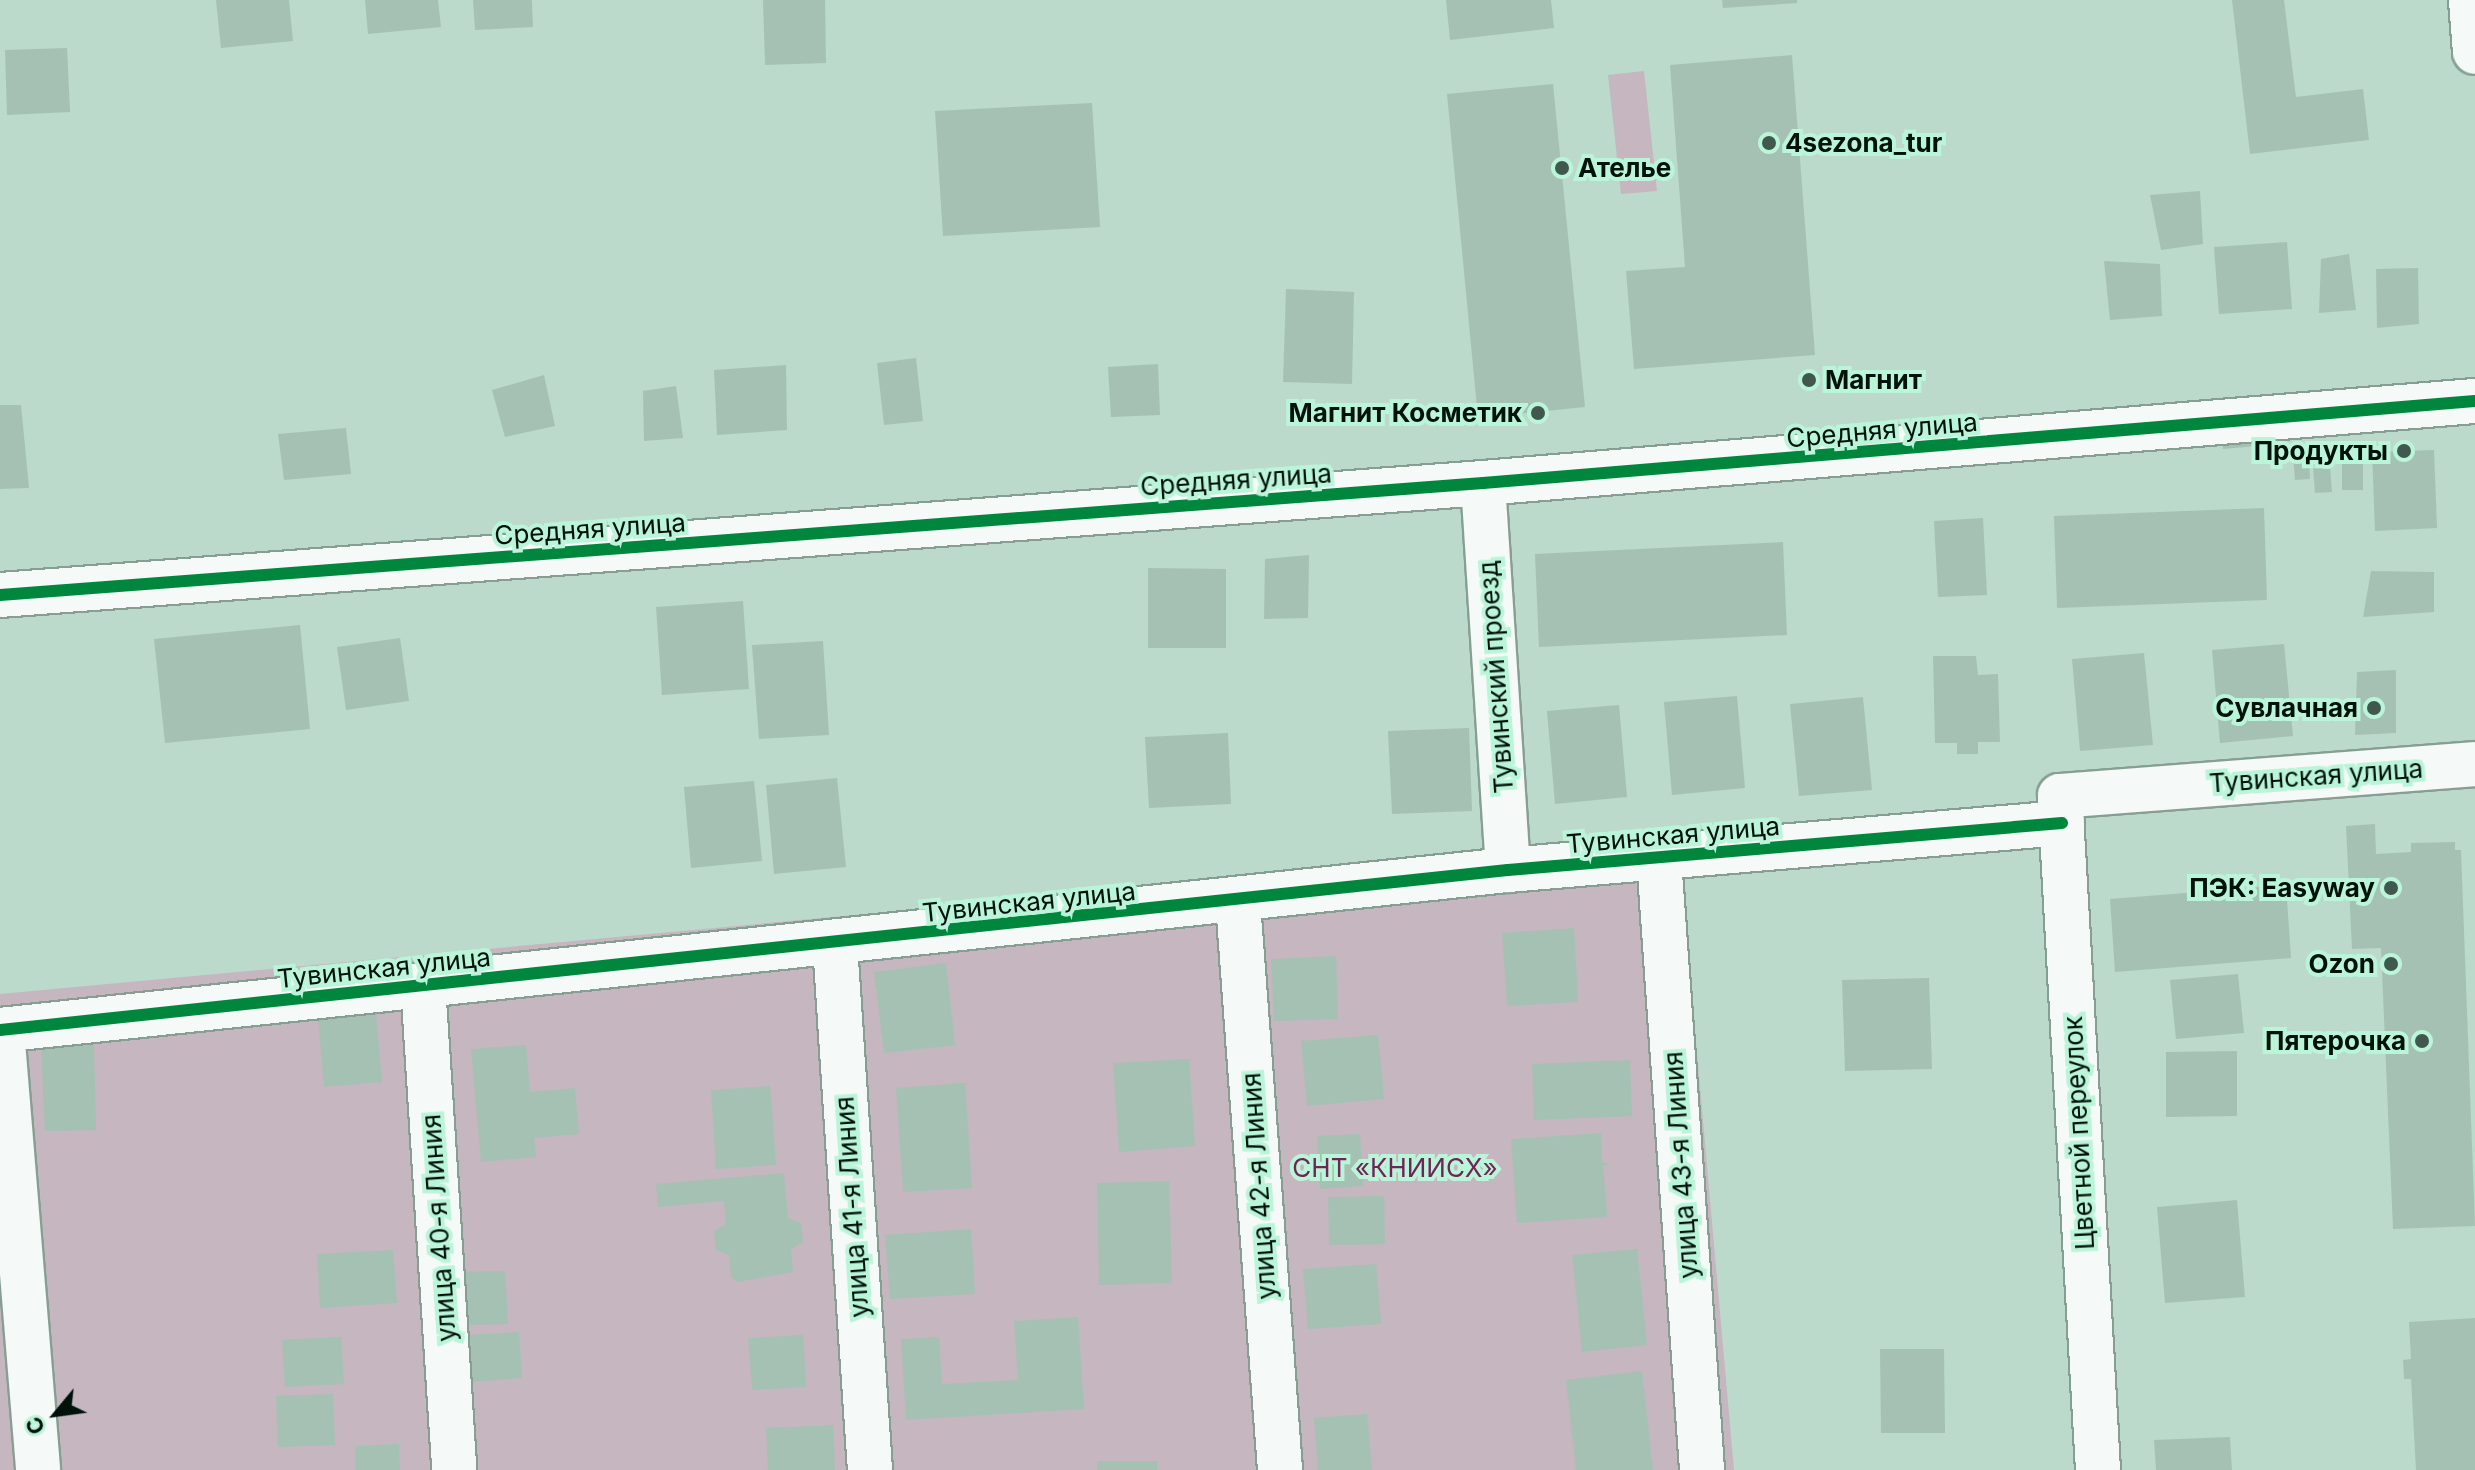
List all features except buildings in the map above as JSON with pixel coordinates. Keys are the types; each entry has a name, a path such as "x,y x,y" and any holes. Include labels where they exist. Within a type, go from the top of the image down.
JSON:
{"street":[{"path":"2471,0 2475,52"},
{"name":"Средняя улица","path":"0,595 1483,483 2475,401"},
{"name":"Тувинский проезд","path":"1483,483 1508,870"},
{"name":"Тувинская улица","path":"1,1030 1238,903 1508,870 1659,859 2061,809 2475,764"},
{"name":"Цветной переулок","path":"2061,809 2098,1470"},
{"name":"улица 43-я Линия","path":"1659,859 1702,1470"},
{"name":"улица 42-я Линия","path":"1238,903 1280,1470"},
{"name":"улица 41-я Линия","path":"835,945 870,1470"},
{"name":"улица 40-я Линия","path":"423,985 454,1470"},
{"path":"1,1030 38,1470"}],"green space":[{"path":"1644,71 1657,191 1621,194 1608,75"},
{"name":"СНТ «КНИИСХ»","path":"1678,839 1734,1470 0,1470 0,994"}],"cycle path":[{"path":"0,595 1483,483 2475,401"},
{"path":"0,1030 1508,870 2062,823"}],"place":[{"name":"4sezona_tur","path":"1769,143"},
{"name":"Ателье","path":"1562,168"},
{"name":"Магнит","path":"1809,380"},
{"name":"Магнит Косметик","path":"1538,413"},
{"name":"Продукты","path":"2404,451"},
{"name":"Сувлачная","path":"2374,708"},
{"name":"ПЭК: Easyway","path":"2391,888"},
{"name":"Ozon","path":"2391,964"},
{"name":"Пятерочка","path":"2422,1041"}]}
